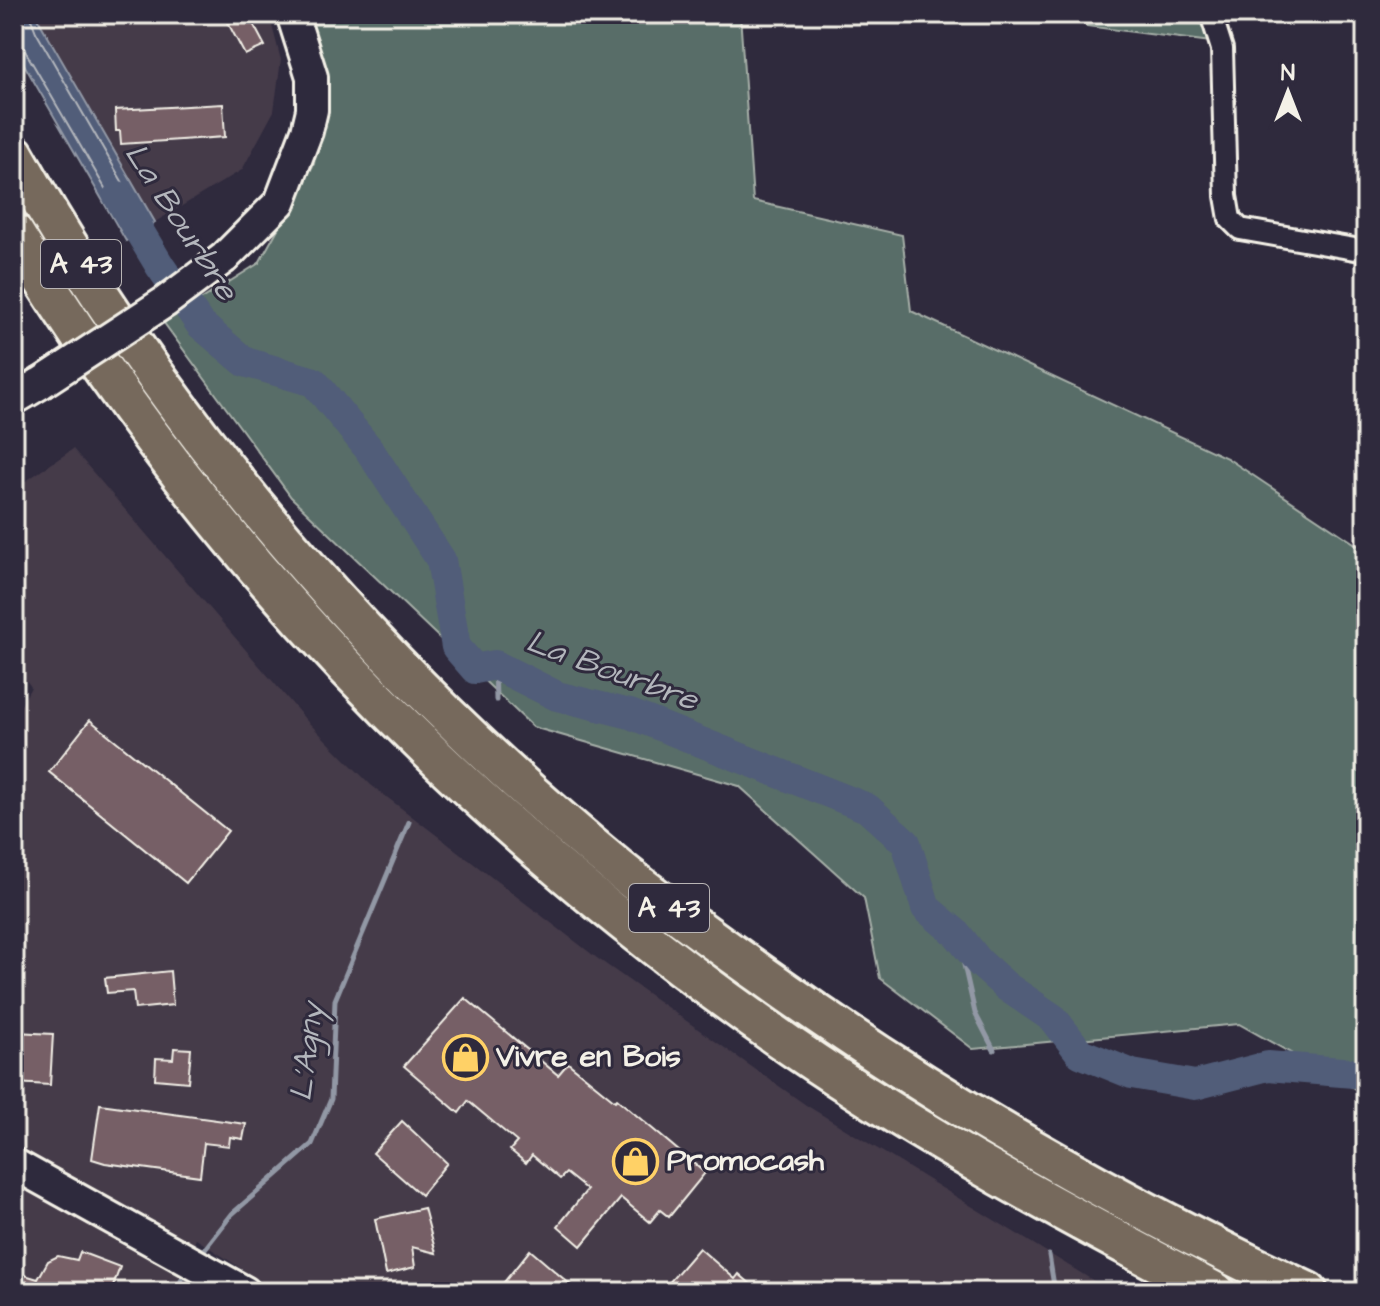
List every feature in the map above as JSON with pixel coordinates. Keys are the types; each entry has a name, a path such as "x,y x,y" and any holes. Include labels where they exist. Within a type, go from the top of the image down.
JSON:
{"highway":[{"name":"A 43","path":"14,154 68,243 153,371 225,468 365,630 434,702 554,813 686,921 815,1013 936,1091 1058,1163 1308,1292"},
{"name":"A 43","path":"14,233 129,406 219,525 341,664 432,755 532,847 651,945 793,1048 915,1126 1047,1202 1215,1292"}],"street":[{"path":"14,399 165,302 224,258 280,202 312,110 312,77 292,14"},
{"path":"1211,14 1222,49 1226,196 1230,219 1240,229 1366,251"},
{"path":"14,1164 245,1292"}],"shaded area":[{"path":"35,14 269,14 281,60 274,111 242,170 155,222"},
{"path":"73,449 306,720 371,785 597,958 806,1105 1112,1292 277,1292 196,1239 174,1292 14,1292 14,718 31,687 14,663 14,489"}],"green space":[{"path":"308,14 740,14 753,201 902,235 911,311 1227,458 1366,551 1366,1095 1239,1024 973,1049 880,978 864,898 739,786 533,727 291,497 164,323 259,263 314,164 327,76"},
{"path":"1087,14 1196,14 1211,42 1086,26"}],"water":[{"path":"14,14 35,14 155,222 126,241 14,47"}],"building":[{"path":"248,14 265,46 245,55 228,23"},
{"path":"223,104 225,137 121,144 120,131 116,131 115,110"},
{"path":"90,720 228,831 186,883 49,772"},
{"path":"170,971 173,1005 135,1009 133,991 107,993 105,978"},
{"path":"465,998 558,1075 568,1063 615,1101 617,1099 705,1173 669,1217 660,1210 650,1222 621,1198 581,1246 558,1226 587,1190 566,1173 560,1179 532,1155 526,1163 510,1150 517,1142 468,1101 459,1113 404,1066"},
{"path":"16,1032 53,1034 50,1085 14,1083"},
{"path":"174,1048 191,1049 188,1082 155,1079 156,1058 173,1059"},
{"path":"100,1104 246,1124 243,1139 230,1137 229,1146 204,1143 200,1176 105,1163 92,1159"},
{"path":"402,1121 447,1163 421,1195 373,1153"},
{"path":"424,1208 436,1253 412,1247 415,1267 386,1274 375,1219"},
{"path":"699,1248 735,1279 739,1274 760,1292 661,1292"},
{"path":"530,1250 579,1292 496,1292"},
{"path":"80,1252 120,1267 111,1292 14,1292 18,1273 38,1279 48,1261 58,1256 77,1260"}],"waterway":[{"name":"La Bourbre","path":"118,196 200,324 245,362 314,382 368,448 441,560 456,647 475,669 495,665 557,696 630,714 867,808 906,843 926,908 957,934 979,962 1007,987 1054,1019 1080,1053 1132,1074 1195,1085 1268,1066 1366,1074"},
{"name":"L'Agny","path":"495,665 496,700"},
{"name":"L'Agny","path":"200,1255 232,1214 312,1144 331,1099 335,1000 409,822"},
{"path":"957,934 975,1013 994,1050"},
{"path":"1049,1255 1055,1292"},
{"name":"L'Agny","path":"175,1292 186,1272"}],"place":[{"name":"Vivre en Bois","path":"465,1057"},
{"name":"Promocash","path":"636,1161"}]}
